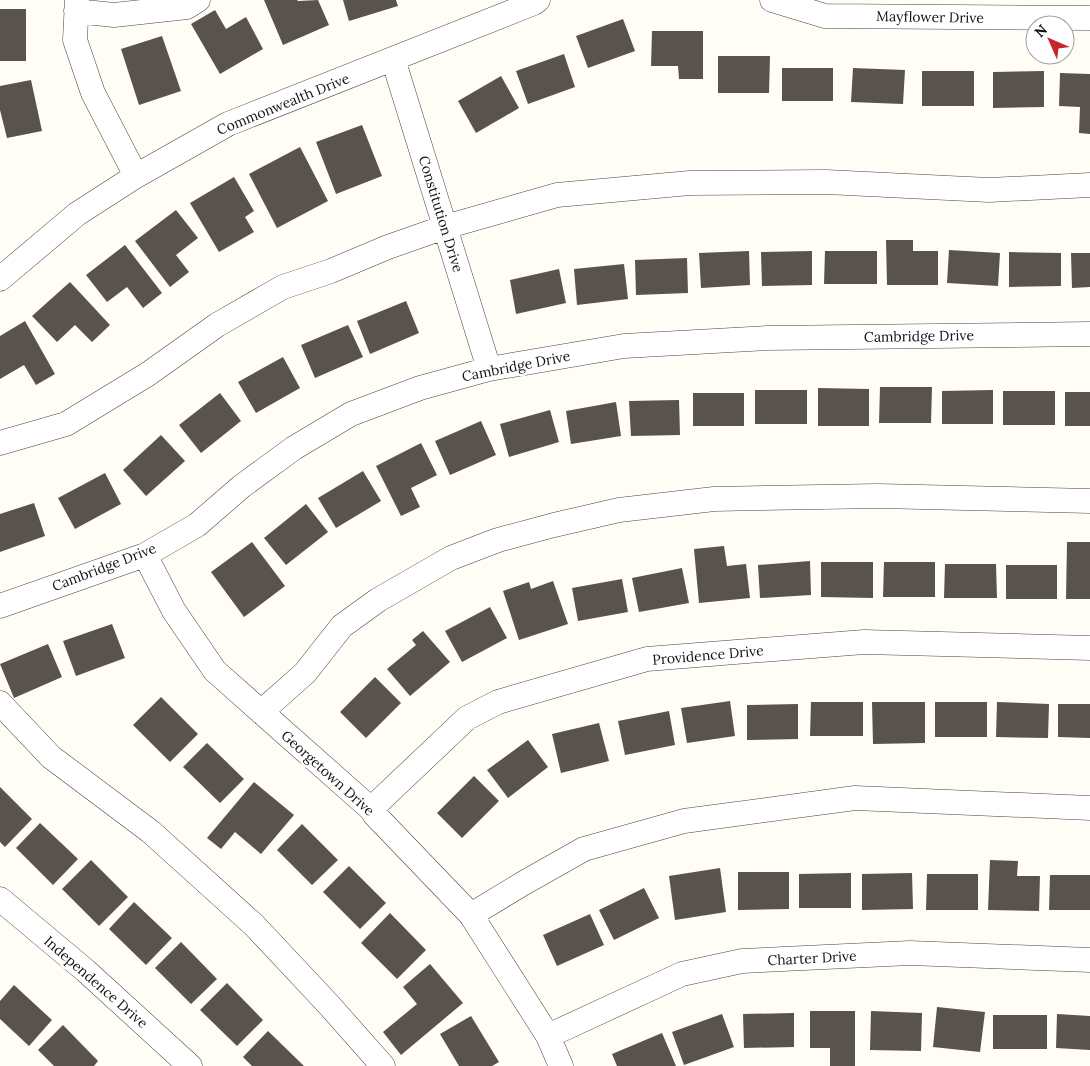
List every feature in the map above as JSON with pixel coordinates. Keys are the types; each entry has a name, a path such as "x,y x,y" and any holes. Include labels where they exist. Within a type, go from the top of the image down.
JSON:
{"street":[{"path":"136,176 93,92 75,40 77,5 114,15 187,7 198,0"},
{"name":"Commonwealth Drive","path":"0,279 77,214 136,176 228,124 538,0"},
{"name":"Mayflower Drive","path":"772,0 825,8 1090,18"},
{"name":"Constitution Drive","path":"393,59 489,369"},
{"path":"0,443 66,424 148,374 217,325 283,287 331,271 388,247 445,227 557,196 690,183 826,182 989,190 1090,185"},
{"name":"Cambridge Drive","path":"0,606 144,555 197,525 242,486 294,448 351,414 420,388 489,369 633,346 768,338 1090,334"},
{"path":"261,712 305,674 342,626 378,600 450,558 498,540 554,525 619,510 714,499 878,496 1090,501"},
{"name":"Georgetown Drive","path":"144,555 174,611 214,672 371,809 471,915 548,1036 561,1066"},
{"name":"Providence Drive","path":"371,809 468,718 498,702 647,659 864,642 1090,648"},
{"path":"0,703 51,757 151,832 254,925 383,1066"},
{"path":"471,915 584,849 684,821 855,798 1090,808"},
{"name":"Independence Drive","path":"0,899 86,971 190,1066"},
{"name":"Charter Drive","path":"548,1036 682,974 742,961 910,953 1090,960"}],"building":[{"path":"264,0 318,0 329,25 283,45"},
{"path":"343,0 396,0 398,6 349,21"},
{"path":"0,9 26,9 26,61 0,61"},
{"path":"215,10 226,29 246,17 263,49 220,74 191,24"},
{"path":"623,19 635,51 588,68 576,36"},
{"path":"652,31 703,31 703,79 679,79 678,66 651,66"},
{"path":"162,36 181,91 139,105 121,49"},
{"path":"564,54 575,87 528,104 516,71"},
{"path":"718,56 770,56 769,93 718,93"},
{"path":"782,68 833,68 833,101 782,101"},
{"path":"853,68 905,70 903,104 851,102"},
{"path":"922,71 974,71 974,106 922,106"},
{"path":"1044,71 1044,107 993,108 993,72"},
{"path":"1060,73 1090,74 1090,134 1079,133 1080,107 1059,106"},
{"path":"501,76 519,108 476,133 458,101"},
{"path":"31,80 42,131 7,138 0,110 0,86"},
{"path":"362,125 382,176 336,194 316,142"},
{"path":"300,147 328,201 277,228 249,174"},
{"path":"234,177 254,211 245,217 254,232 219,252 190,203"},
{"path":"176,210 198,238 176,255 189,272 170,287 135,241"},
{"path":"886,240 913,240 913,251 938,251 938,285 887,285"},
{"path":"125,245 162,293 143,308 127,287 107,302 86,275"},
{"path":"949,250 1000,253 998,286 947,283"},
{"path":"749,251 750,285 701,288 699,253"},
{"path":"812,251 812,285 762,286 761,252"},
{"path":"825,251 877,251 877,284 824,284"},
{"path":"1009,252 1061,253 1061,286 1009,287"},
{"path":"1071,253 1090,253 1090,287 1072,288"},
{"path":"687,258 688,293 636,295 635,260"},
{"path":"624,264 628,299 577,305 574,269"},
{"path":"559,269 566,303 516,314 510,280"},
{"path":"70,282 110,325 92,342 75,325 57,342 32,316"},
{"path":"406,301 419,333 370,354 357,321"},
{"path":"25,321 55,374 36,385 24,365 0,379 0,336"},
{"path":"348,325 363,357 315,378 301,345"},
{"path":"283,357 300,388 256,413 238,382"},
{"path":"880,387 932,387 931,423 879,423"},
{"path":"818,388 869,389 869,426 818,426"},
{"path":"755,390 807,390 807,424 755,424"},
{"path":"993,390 993,424 942,424 942,391"},
{"path":"1003,391 1055,391 1055,425 1003,425"},
{"path":"1065,392 1090,392 1090,426 1065,426"},
{"path":"220,393 241,421 201,453 179,425"},
{"path":"693,393 744,393 744,426 693,426"},
{"path":"679,400 680,435 631,436 629,401"},
{"path":"616,402 621,436 571,444 566,411"},
{"path":"550,410 559,442 509,457 500,424"},
{"path":"481,421 496,455 450,475 435,441"},
{"path":"161,435 185,461 146,496 123,470"},
{"path":"421,443 437,475 411,488 420,507 401,516 376,466"},
{"path":"363,471 381,501 336,528 318,498"},
{"path":"105,473 121,504 75,529 58,498"},
{"path":"34,503 45,536 0,552 0,514"},
{"path":"306,504 328,532 286,565 264,538"},
{"path":"252,542 285,586 244,617 211,572"},
{"path":"1067,542 1090,542 1090,599 1066,599"},
{"path":"724,546 727,566 746,564 750,598 699,603 694,549"},
{"path":"810,561 811,595 760,598 758,565"},
{"path":"821,562 873,562 873,598 821,597"},
{"path":"884,562 935,562 935,597 883,597"},
{"path":"945,564 996,564 997,598 944,598"},
{"path":"1006,565 1057,565 1057,599 1006,599"},
{"path":"682,568 689,603 639,612 632,578"},
{"path":"622,579 628,612 578,621 572,588"},
{"path":"553,581 568,624 519,640 503,591 529,582 531,589"},
{"path":"490,607 507,638 462,662 445,631"},
{"path":"112,624 125,658 76,676 63,641"},
{"path":"423,631 450,662 410,696 387,669 416,645 412,640"},
{"path":"48,644 62,677 14,698 0,664"},
{"path":"375,677 401,703 366,738 340,712"},
{"path":"161,697 198,734 170,762 133,725"},
{"path":"730,701 735,736 687,743 681,708"},
{"path":"811,702 863,702 863,736 810,736"},
{"path":"872,702 925,702 925,743 873,744"},
{"path":"935,702 987,702 987,737 935,737"},
{"path":"997,702 1049,704 1048,738 996,737"},
{"path":"798,704 798,739 747,740 747,705"},
{"path":"1058,704 1090,704 1090,738 1058,737"},
{"path":"669,711 675,745 625,755 618,721"},
{"path":"599,723 609,761 561,773 552,734"},
{"path":"528,740 548,767 508,798 487,770"},
{"path":"207,743 244,779 220,803 183,767"},
{"path":"474,776 499,801 462,838 437,813"},
{"path":"254,782 294,815 261,854 235,832 221,849 207,838"},
{"path":"0,787 32,819 5,847 0,842"},
{"path":"40,823 78,859 53,885 16,848"},
{"path":"302,824 338,860 312,885 277,850"},
{"path":"91,860 128,897 99,926 62,889"},
{"path":"990,860 1018,861 1017,876 1040,876 1039,911 988,910"},
{"path":"349,866 386,903 360,929 323,892"},
{"path":"720,868 726,912 675,920 669,876"},
{"path":"738,872 789,872 789,909 738,910"},
{"path":"851,873 851,908 799,908 799,874"},
{"path":"912,873 913,909 862,910 862,874"},
{"path":"927,874 978,874 978,910 926,910"},
{"path":"1050,875 1090,875 1090,910 1049,910"},
{"path":"644,888 659,918 614,940 599,910"},
{"path":"134,902 172,938 146,965 109,929"},
{"path":"390,913 426,950 397,979 361,943"},
{"path":"590,914 604,945 557,966 543,935"},
{"path":"181,942 217,979 191,1004 155,968"},
{"path":"430,964 463,1003 401,1055 383,1032 417,1004 403,987"},
{"path":"227,983 263,1020 237,1046 200,1010"},
{"path":"14,985 52,1020 29,1046 0,1019 0,1001"},
{"path":"937,1007 985,1012 980,1052 933,1047"},
{"path":"810,1011 855,1011 855,1066 830,1066 830,1048 810,1048"},
{"path":"871,1011 922,1013 921,1051 870,1050"},
{"path":"794,1013 794,1047 744,1048 743,1014"},
{"path":"722,1014 734,1047 684,1065 672,1032"},
{"path":"1057,1014 1090,1016 1090,1050 1056,1048"},
{"path":"993,1015 1047,1015 1047,1049 993,1049"},
{"path":"471,1016 499,1062 492,1066 459,1066 440,1034"},
{"path":"63,1025 98,1061 94,1066 54,1066 38,1050"},
{"path":"268,1031 304,1066 252,1066 243,1057"},
{"path":"662,1033 676,1066 617,1066 612,1054"}]}
